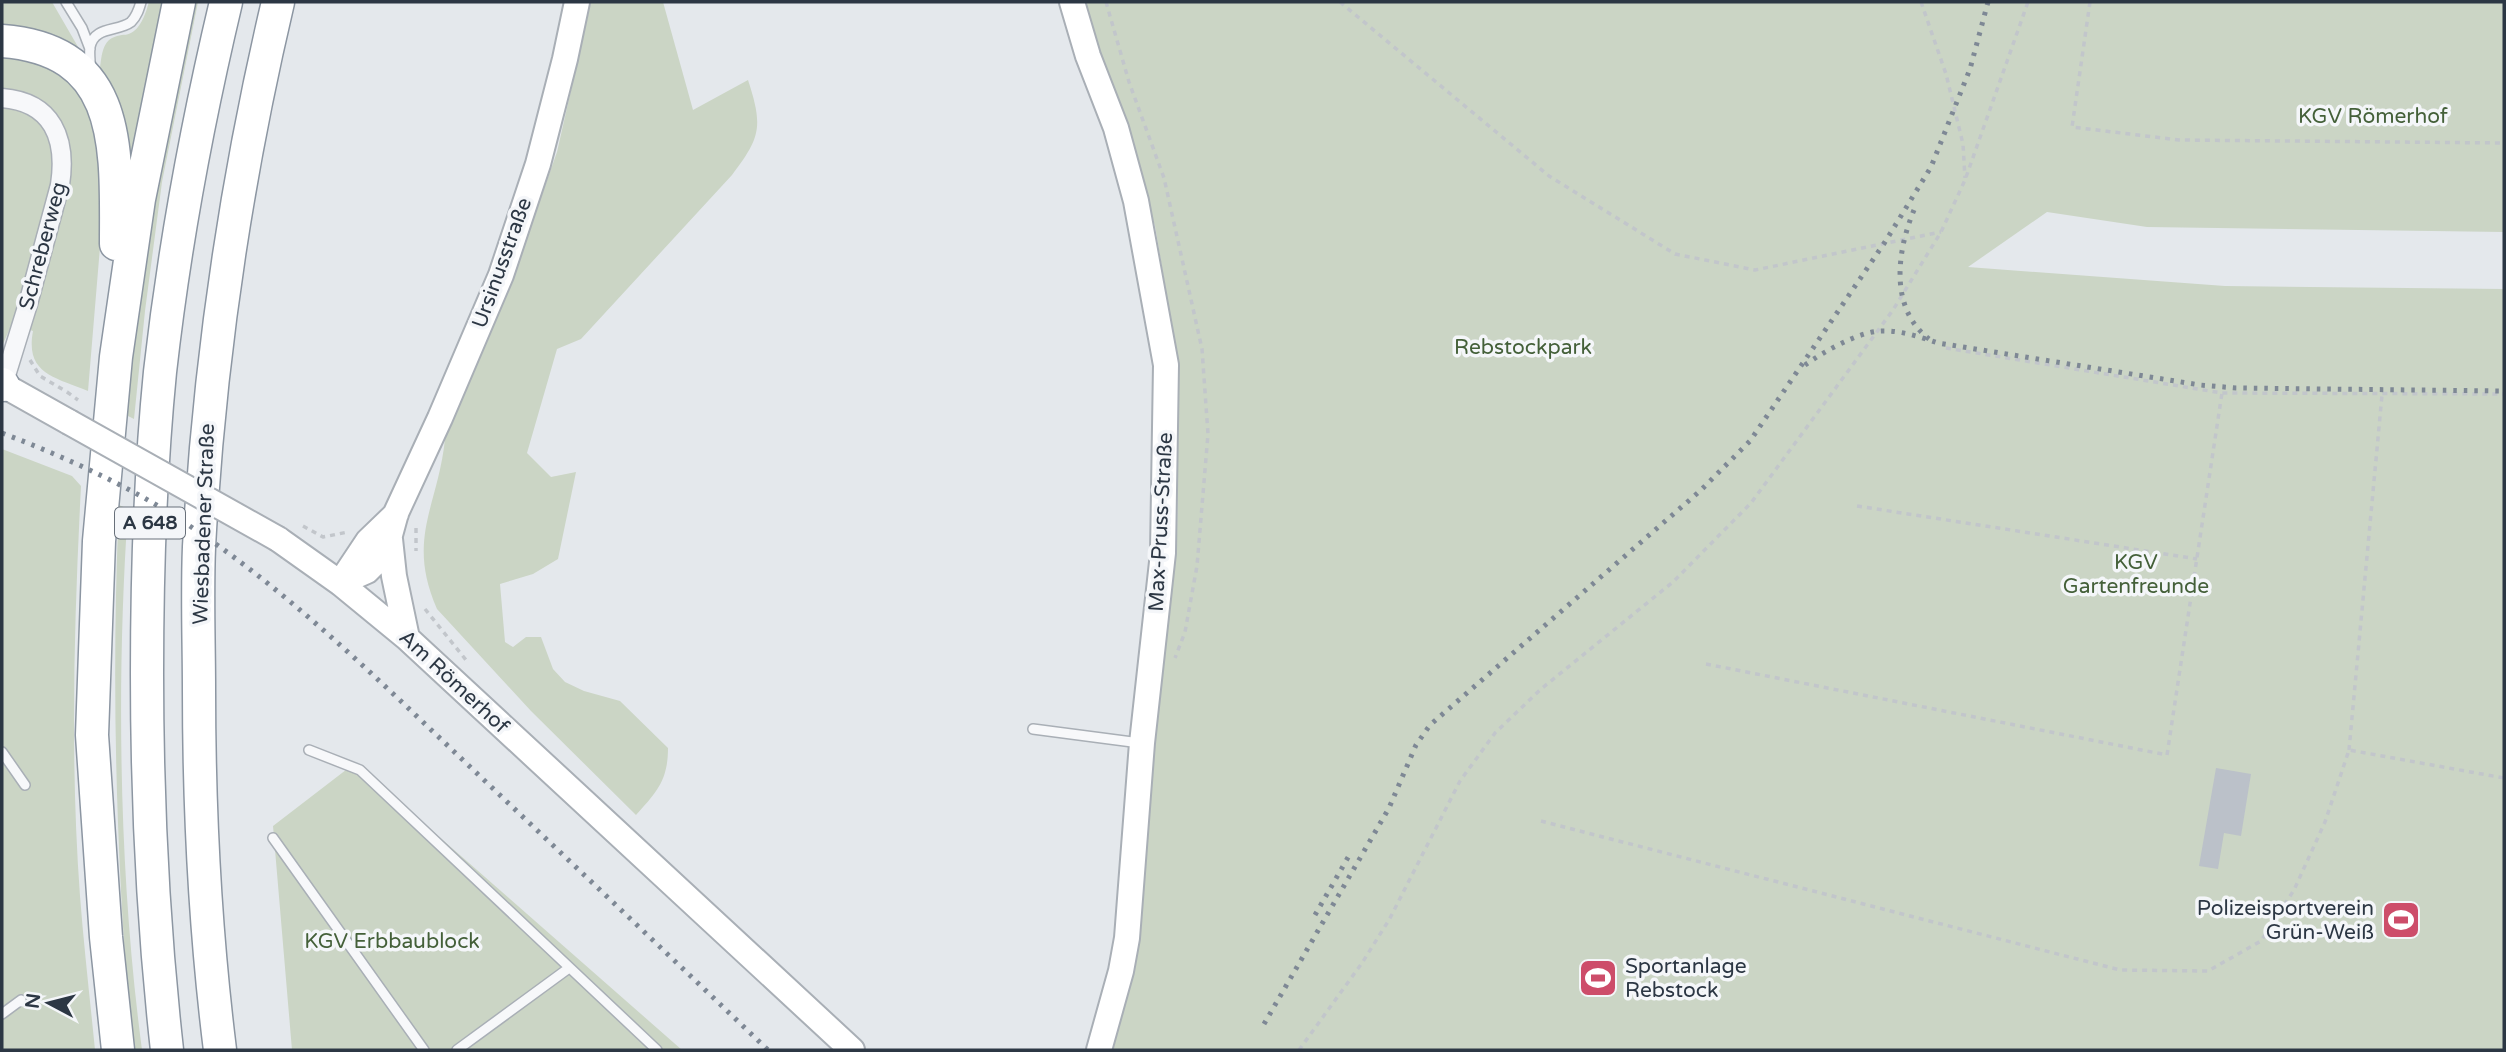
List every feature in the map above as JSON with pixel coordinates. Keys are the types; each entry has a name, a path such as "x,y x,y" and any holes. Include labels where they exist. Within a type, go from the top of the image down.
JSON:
{"highway":[{"path":"118,1050 106,937 92,735 99,541 116,357 146,153 179,2"},
{"name":"A 648","path":"167,1050 157,962 147,792 147,564 160,373 202,101 226,2"},
{"name":"Wiesbadener Straße","path":"220,1050 208,960 199,803 199,550 208,418 231,245 263,63 278,2"},
{"path":"2,41 29,45 58,54 79,69 92,83 108,118 115,158 116,357"}],"main road":[{"name":"Ursinusstraße","path":"340,583 367,571 381,557 396,513 440,418 500,275 538,164 577,2"},
{"name":"Max-Pruss-Straße","path":"1073,2 1088,56 1116,128 1136,201 1167,365 1163,553 1142,743 1127,938 1121,971 1099,1050"},
{"name":"Am Römerhof","path":"2,384 278,539 340,583 407,638 852,1050"},
{"name":"Ursinusstraße","path":"340,583 368,541 396,513"},
{"name":"Ursinusstraße","path":"390,537 395,586 407,638"}],"street":[{"name":"Schreberweg","path":"2,98 15,99 33,106 50,120 57,134 63,166 28,304 2,384"}],"lane":[{"path":"66,2 82,28 90,49 92,83"},
{"path":"90,49 96,36 108,29 130,23 141,2"},
{"path":"1033,729 1142,743"},
{"path":"309,750 360,770 657,1050"},
{"path":"2,752 25,785"},
{"path":"274,838 425,1050"},
{"path":"457,1050 569,968"},
{"path":"2,1014 22,1000"}],"path":[{"path":"1340,2 1549,176 1675,254 1755,270 1941,232"},
{"path":"1922,2 1955,110 1963,144 1965,180"},
{"path":"1299,1050 1362,963 1389,920 1460,780 1495,733 1541,689 1673,582 1751,503 1893,310 1941,232 1965,180 2028,2"},
{"path":"2090,2 2071,127 2179,140 2504,143"},
{"path":"1946,348 2222,393 2504,394"},
{"path":"1706,664 2166,755 2222,393"},
{"path":"1541,821 2120,970 2208,971 2261,941 2294,891 2325,822 2349,750 2382,395"},
{"path":"1857,506 2197,559"},
{"path":"396,513 417,529 415,561"},
{"path":"301,526 323,537 351,532"},
{"path":"422,606 468,662"},
{"path":"2349,750 2504,778"}],"green space":[{"path":"2,2 52,2 81,52 2,32"},
{"path":"149,2 163,2 143,94 128,187 100,68 102,53 108,41 130,34 137,28"},
{"path":"191,2 198,2 162,182 134,419 126,415 141,271"},
{"path":"591,2 663,2 693,110 748,80 757,120 749,151 732,175 581,339 557,349 527,453 551,477 576,472 558,559 533,574 500,584 505,642 513,647 526,637 541,637 553,669 565,682 584,691 620,701 668,748 666,769 660,785 636,815 531,711 437,609 424,562 427,523 445,439 517,265 557,152"},
{"path":"1083,2 2504,2 2504,232 2147,227 2047,212 1968,267 2225,286 2504,289 2504,1050 1108,1050 1144,799 1177,537 1179,369 1155,226"},
{"path":"2,52 45,59 92,105 104,199 88,391 54,377 38,365 32,345 33,331 12,324 2,346"},
{"path":"2,449 72,476 81,486 75,640 75,794 80,896 95,1050 2,1050"},
{"path":"119,505 128,509 121,711 124,849 142,1050 133,1050 130,1025 118,830 115,636"},
{"name":"KGV Erbbaublock","path":"355,763 682,1050 292,1050 273,826"}],"building":[{"path":"2216,768 2251,774 2241,836 2224,833 2218,869 2199,866"}],"railway":[{"path":"1264,1024 1389,808 1416,745 1430,725 1700,491 1750,441 1885,242 1931,167 1970,69 1988,2"},
{"path":"1914,210 1904,243 1900,278 1907,312 1929,339"},
{"path":"1805,365 1851,339 1871,332 1887,331 1910,334 1938,343 2200,385 2236,388 2504,391"},
{"path":"2,433 82,467 160,507 204,536 289,600 407,707 768,1050"},
{"path":"1315,915 1350,854"}],"place":[{"name":"Polizeisportverein Grün-Weiß","path":"2401,920"},
{"name":"Sportanlage Rebstock","path":"1598,978"}],"park label":[{"name":"KGV Römerhof","path":"2373,116"},
{"name":"Rebstockpark","path":"1523,347"},
{"name":"KGV Gartenfreunde","path":"2136,574"}]}
